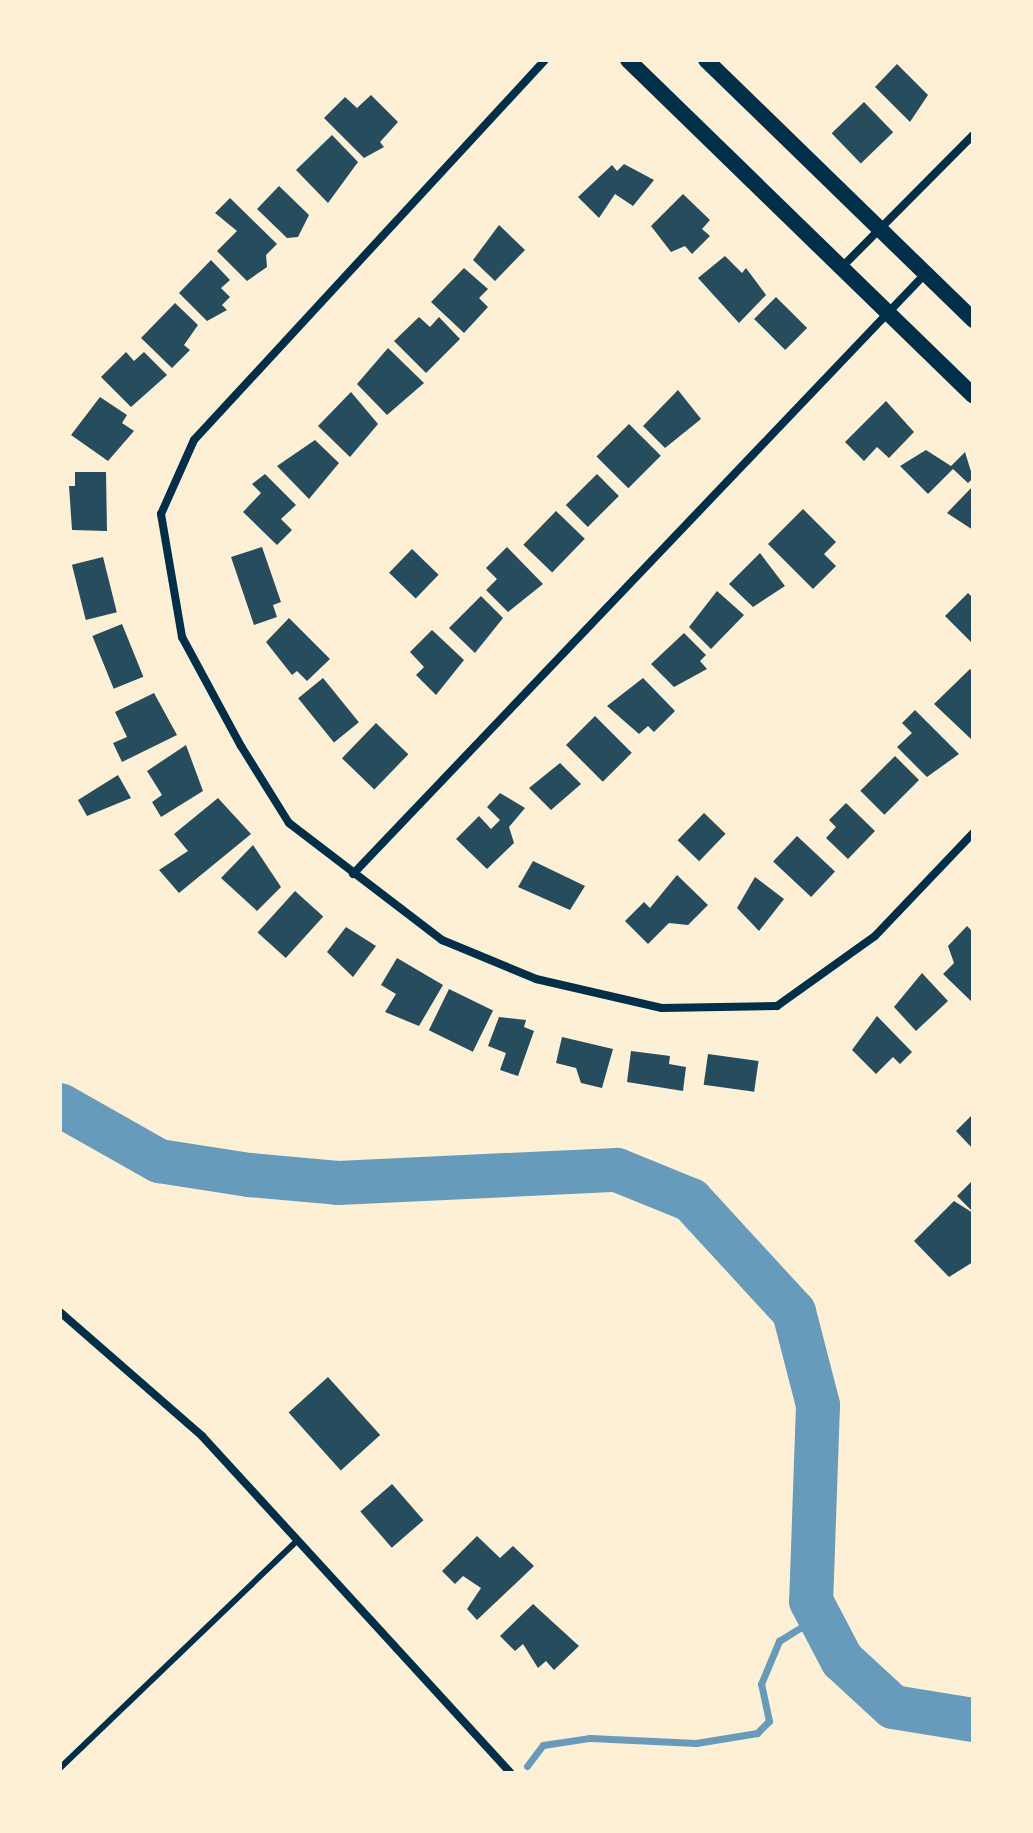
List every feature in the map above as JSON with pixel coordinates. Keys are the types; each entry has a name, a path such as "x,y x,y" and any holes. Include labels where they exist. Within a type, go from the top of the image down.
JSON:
{"main road":[{"path":"628,60 973,395"},
{"path":"706,60 973,320"}],"street":[{"path":"545,60 194,440 161,514 182,637 289,823 442,940 536,979 662,1008 730,1012 777,1006 829,974 875,936 973,833"},
{"path":"841,268 973,135"},
{"path":"353,874 925,274"},
{"path":"60,1312 202,1436 511,1773"}],"lane":[{"path":"60,1768 297,1541"}],"building":[{"path":"897,64 928,95 910,122 875,87"},
{"path":"371,95 398,122 380,142 384,147 364,158 324,118 345,97 357,108"},
{"path":"864,102 893,132 861,163 832,133"},
{"path":"332,135 358,162 328,203 296,170"},
{"path":"624,164 654,180 633,206 615,194 599,218 578,197 612,165 617,171"},
{"path":"279,186 309,215 298,237 287,238 257,209"},
{"path":"683,194 710,220 702,229 710,236 692,254 685,246 671,252 651,226"},
{"path":"230,198 277,244 266,255 267,267 247,281 217,251 237,231 215,213"},
{"path":"499,225 525,250 495,281 473,260"},
{"path":"725,256 742,273 746,268 766,295 739,323 698,278"},
{"path":"211,260 230,280 221,288 230,297 222,305 227,310 207,321 179,293"},
{"path":"464,268 488,289 479,298 488,307 464,333 431,302"},
{"path":"776,297 807,328 785,350 754,319"},
{"path":"175,303 198,325 184,345 190,350 172,368 141,338"},
{"path":"419,317 430,327 439,317 460,339 426,373 394,341"},
{"path":"388,348 424,383 387,415 357,384"},
{"path":"126,352 134,361 144,352 167,375 131,407 101,377"},
{"path":"678,390 701,419 665,448 643,426"},
{"path":"351,392 378,424 350,457 318,426"},
{"path":"100,397 127,415 122,423 134,431 108,461 71,435"},
{"path":"886,401 914,432 889,458 877,447 864,461 845,442"},
{"path":"629,424 661,456 628,488 596,457"},
{"path":"315,440 339,463 309,499 277,466"},
{"path":"926,450 951,466 965,452 973,478 968,483 953,469 928,494 900,466"},
{"path":"75,472 106,472 107,531 72,530 69,486 75,486"},
{"path":"265,474 296,505 281,519 292,530 277,545 243,512 261,493 252,484"},
{"path":"597,474 619,496 588,527 566,505"},
{"path":"973,486 973,530 947,513"},
{"path":"803,509 836,542 824,554 836,566 813,589 768,544"},
{"path":"556,511 585,539 552,573 523,545"},
{"path":"262,547 281,602 273,605 277,617 254,625 231,557"},
{"path":"507,547 543,584 508,612 486,590 497,579 486,568"},
{"path":"412,549 439,575 416,598 389,573"},
{"path":"760,553 785,586 753,607 729,584"},
{"path":"103,557 117,612 86,620 72,565"},
{"path":"717,591 744,615 711,649 689,627"},
{"path":"968,593 973,598 971,642 945,616"},
{"path":"481,596 503,618 475,653 449,628"},
{"path":"289,618 330,659 307,681 297,671 292,675 266,642"},
{"path":"122,624 143,677 114,689 92,636"},
{"path":"432,630 464,660 436,695 416,675 424,667 410,652"},
{"path":"684,633 706,655 700,661 707,669 674,687 651,664"},
{"path":"970,669 973,672 971,739 934,704"},
{"path":"323,678 359,722 334,742 298,698"},
{"path":"643,678 675,711 654,732 648,726 639,734 607,706"},
{"path":"154,693 177,735 122,762 113,743 127,737 115,712"},
{"path":"915,710 959,754 927,777 897,747 912,733 902,723"},
{"path":"595,716 632,753 603,782 566,745"},
{"path":"376,723 408,754 374,790 342,758"},
{"path":"186,745 203,791 161,817 152,802 162,795 147,771"},
{"path":"895,756 919,780 884,815 860,791"},
{"path":"560,763 581,784 551,810 529,788"},
{"path":"118,775 131,798 87,816 78,800"},
{"path":"500,793 525,808 509,827 514,843 487,869 456,839 479,816 491,829 500,820 487,807"},
{"path":"218,798 251,834 179,893 159,870 188,851 174,834"},
{"path":"846,803 875,831 848,859 826,838 836,827 829,820"},
{"path":"704,813 726,834 699,861 678,840"},
{"path":"797,836 835,871 811,897 773,862"},
{"path":"253,845 281,887 257,911 221,878"},
{"path":"533,861 585,886 570,910 518,887"},
{"path":"677,875 708,905 688,925 669,923 648,944 625,921 644,902 650,908"},
{"path":"755,877 784,899 759,931 737,908"},
{"path":"295,891 323,916 286,958 258,933"},
{"path":"967,926 973,932 973,1003 943,974 954,963 948,946"},
{"path":"346,927 376,946 353,977 327,952"},
{"path":"397,958 443,985 419,1026 385,1012 396,994 381,985"},
{"path":"922,973 948,1001 916,1031 894,1007"},
{"path":"449,989 493,1010 473,1052 429,1030"},
{"path":"877,1016 912,1052 900,1064 893,1057 876,1074 852,1050"},
{"path":"499,1017 526,1020 524,1027 534,1031 518,1076 500,1070 506,1053 488,1046"},
{"path":"562,1037 613,1049 602,1088 581,1083 576,1068 556,1063"},
{"path":"631,1051 670,1056 669,1064 686,1067 683,1091 627,1082"},
{"path":"708,1054 759,1061 754,1092 704,1085"},
{"path":"973,1114 973,1149 956,1131"},
{"path":"973,1180 973,1212 957,1196"},
{"path":"954,1201 973,1213 973,1262 949,1277 914,1241"},
{"path":"328,1377 380,1435 341,1470 289,1412"},
{"path":"392,1484 423,1520 392,1548 360,1512"},
{"path":"477,1536 500,1558 513,1546 534,1566 477,1620 467,1609 481,1588 463,1576 455,1584 442,1571"},
{"path":"533,1604 579,1646 554,1670 546,1661 538,1668 523,1644 515,1651 500,1636"}],"waterway":[{"path":"60,1105 159,1161 249,1175 338,1183 617,1170 691,1200 794,1312 818,1405 811,1601 842,1660 893,1707 973,1720"},
{"path":"527,1766 543,1745 590,1738 696,1743 757,1733 769,1721 761,1684 779,1641 819,1616"}]}
